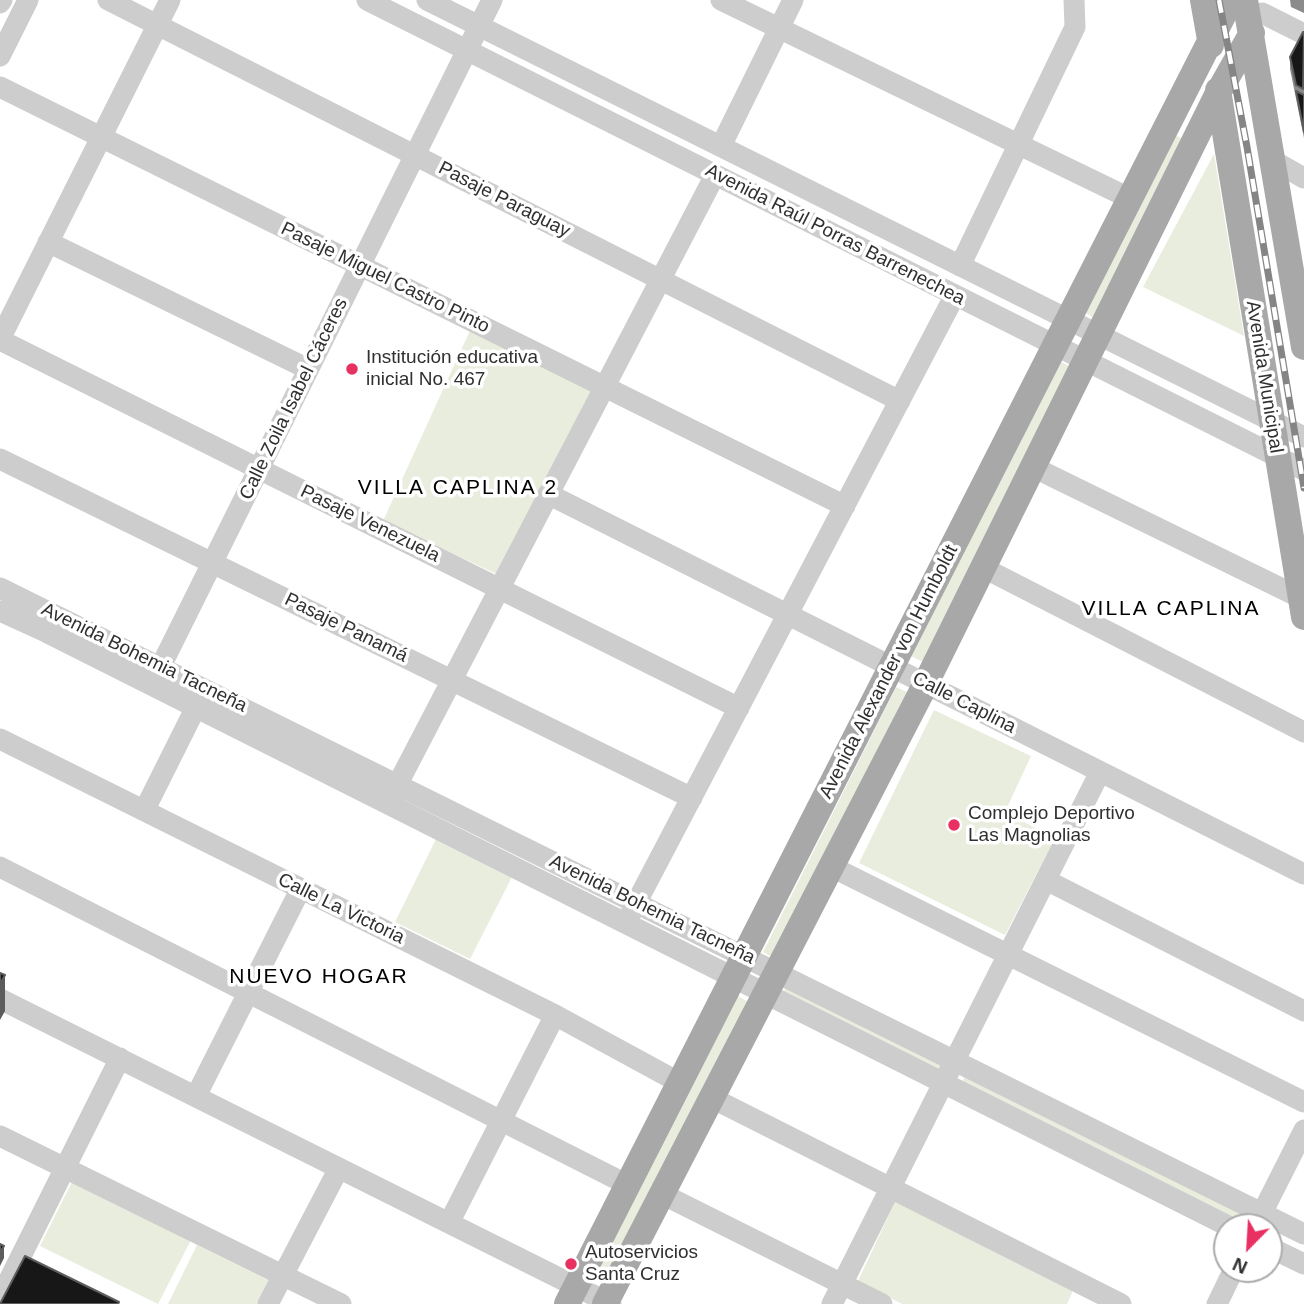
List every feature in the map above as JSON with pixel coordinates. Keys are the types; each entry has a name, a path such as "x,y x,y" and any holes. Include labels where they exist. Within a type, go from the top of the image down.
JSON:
{"main road":[{"name":"Avenida Municipal","path":"1203,0 1218,93 1237,142 1270,421 1302,607"},
{"name":"Avenida Alexander von Humboldt","path":"572,1295 1231,0"},
{"name":"Avenida Alexander von Humboldt","path":"607,1303 925,684 1100,335 1257,11"},
{"path":"1257,11 1263,113 1304,347"},
{"path":"1172,120 1237,142 1272,160"}],"street":[{"path":"0,56 28,0"},
{"name":"Pasaje Paraguay","path":"108,0 900,401"},
{"path":"0,340 170,0"},
{"name":"Avenida Raúl Porras Barrenechea","path":"367,0 1304,470"},
{"name":"Avenida Raúl Porras Barrenechea","path":"427,0 1304,437"},
{"name":"Calle Zoila Isabel Cáceres","path":"156,675 492,0"},
{"path":"721,0 1130,200"},
{"path":"721,146 793,0"},
{"path":"960,266 1075,27 1074,0"},
{"path":"1257,11 1304,34"},
{"name":"Pasaje Miguel Castro Pinto","path":"0,87 845,506"},
{"path":"1272,160 1304,178"},
{"path":"388,803 715,175"},
{"path":"48,243 308,369"},
{"path":"626,923 956,295"},
{"name":"Pasaje Venezuela","path":"0,340 739,708"},
{"name":"Pasaje Panamá","path":"0,459 692,798"},
{"path":"1033,467 1302,607"},
{"name":"Calle Caplina","path":"548,495 1304,874"},
{"path":"982,567 1304,732"},
{"name":"Avenida Bohemia Tacneña","path":"0,588 156,675 196,707 626,923 739,967 955,1060 1246,1213"},
{"name":"Avenida Bohemia Tacneña","path":"0,611 156,675 398,783 637,902 739,967"},
{"path":"145,809 196,707"},
{"name":"Calle La Victoria","path":"0,739 555,1015 680,1083"},
{"path":"832,1304 1100,772"},
{"path":"0,867 628,1185"},
{"path":"832,867 1304,1102"},
{"path":"1046,880 1304,1012"},
{"path":"196,1096 300,890"},
{"name":"Avenida Bohemia Tacneña","path":"772,983 944,1083 1213,1218"},
{"path":"0,999 449,1223 572,1295 607,1303"},
{"path":"449,1223 555,1015"},
{"path":"0,1298 120,1058"},
{"path":"712,1098 1121,1304"},
{"path":"1262,1213 1304,1130"},
{"path":"0,1136 341,1304"},
{"path":"268,1304 339,1168"},
{"path":"662,1194 882,1304"},
{"name":"Avenida Bohemia Tacneña","path":"1283,1227 1304,1234"},
{"path":"0,1246 46,1268"},
{"path":"1283,1254 1304,1264"},
{"path":"1217,1304 1227,1283"}],"shaded area":[{"path":"1173,134 1189,142 1098,321 1086,313"},
{"path":"1214,154 1244,336 1143,287"},
{"path":"473,324 596,386 501,576 383,521"},
{"path":"1060,361 1074,369 927,664 911,656"},
{"path":"896,687 911,694 775,959 763,952"},
{"name":"Complejo Deportivo Las Magnolias","path":"934,710 1031,756 1005,812 1055,838 1005,935 859,863"},
{"path":"436,839 512,877 470,959 395,922"},
{"path":"787,985 944,1066 939,1075 782,995"},
{"path":"738,996 752,1004 606,1285 593,1278"},
{"path":"965,1076 1248,1213 1223,1213 960,1086"},
{"path":"73,1180 191,1240 158,1304 40,1246"},
{"path":"896,1200 1073,1290 1067,1304 902,1304 858,1281"},
{"path":"197,1245 270,1281 257,1304 168,1304"}],"building":[{"path":"1303,32 1303,89 1296,85 1290,57"},
{"path":"1296,91 1304,95 1304,132"},
{"path":"25,1256 119,1302 118,1304 0,1304"}],"railway":[{"path":"1219,0 1247,147 1304,488"}],"place":[{"name":"Institución educativa inicial No. 467","path":"352,369"},
{"name":"Complejo Deportivo Las Magnolias","path":"954,825"},
{"name":"Autoservicios Santa Cruz","path":"571,1264"}],"district":[{"name":"VILLA CAPLINA 2","path":"458,488"},
{"name":"VILLA CAPLINA","path":"1171,609"},
{"name":"NUEVO HOGAR","path":"319,977"}]}
